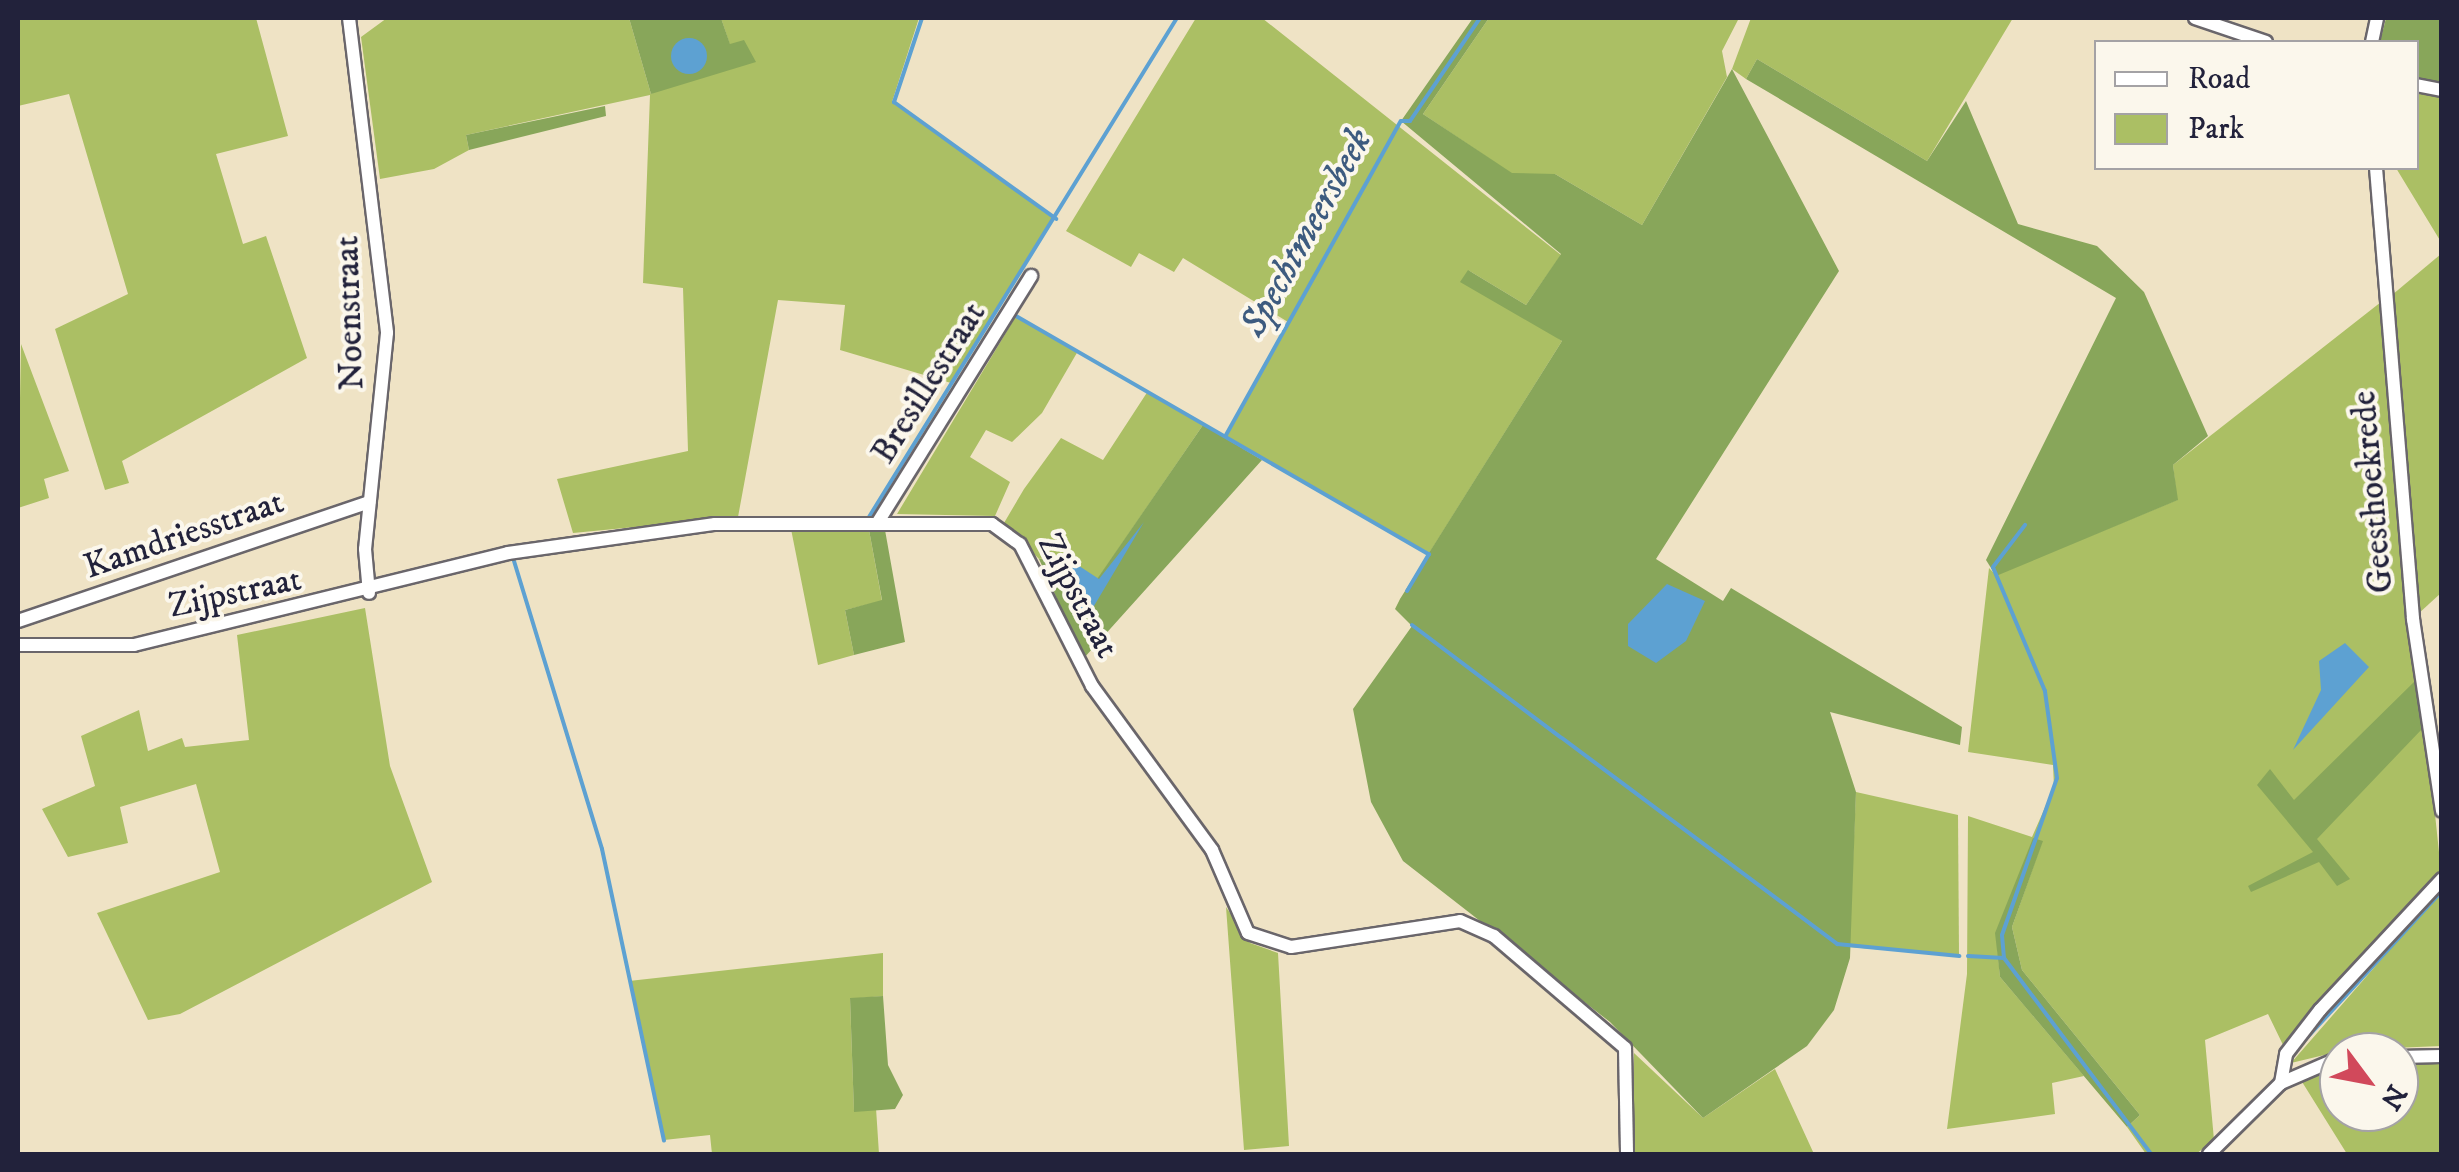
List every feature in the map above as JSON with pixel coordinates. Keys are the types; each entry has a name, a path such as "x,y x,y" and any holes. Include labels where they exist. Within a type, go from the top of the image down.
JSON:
{"street":[{"name":"Noenstraat","path":"368,18 352,24 387,333 370,502 369,593"},
{"path":"2195,18 2260,40"},
{"name":"Geesthoekrede","path":"2376,170 2413,619 2442,811"},
{"name":"Bresillestraat","path":"878,522 1032,276"},
{"name":"Kamdriesstraat","path":"18,621 370,502"},
{"name":"Zijpstraat","path":"18,645 134,645 369,593 553,544 714,524 967,520 1020,544 1076,660 1191,818 1260,943 1291,947 1460,922 1494,936 1615,1034 1628,1062 1626,1154"},
{"path":"2280,1083 2286,1054 2320,1010 2442,879"},
{"path":"2209,1154 2280,1083 2319,1066"}],"green space":[{"path":"18,18 256,18 288,136 216,154 243,244 266,236 307,358 122,461 129,483 105,490 55,329 128,294 69,94 18,106"},
{"path":"387,18 629,18 651,94 730,45 721,18 919,18 892,102 1054,219 951,383 840,350 845,305 778,300 738,517 573,533 557,479 688,451 683,288 643,283 650,95 466,135 469,150 434,169 380,179 361,37"},
{"path":"629,18 721,18 730,44 744,40 756,62 651,94"},
{"path":"1196,18 1262,18 1561,255 1526,305 1468,270 1562,341 1428,555 1225,438 1288,322 1183,258 1174,272 1139,253 1131,267 1066,231"},
{"path":"1473,18 1489,18 1423,114 1512,173 1555,174 1642,225 1732,69 1839,271 1656,559 1723,601 1731,588 1962,727 1960,745 1830,712 1856,792 1850,958 1834,1010 1807,1046 1703,1118 1610,1022 1403,861 1371,802 1353,709 1412,626 1395,609 1400,599 1562,341 1460,282 1468,270 1526,305 1561,254 1401,121"},
{"path":"1489,18 1739,18 1722,51 1727,77 1642,225 1555,174 1512,174 1423,114"},
{"path":"1751,18 2013,18 1927,161 1757,59 1746,79 1732,69"},
{"path":"2386,18 2441,18 2441,84 2419,80 2419,40 2380,40"},
{"path":"1757,59 1927,161 1966,101 2018,224 2097,246 2144,292 2208,436 2173,465 2178,500 1996,576 1986,560 2116,298 1746,79"},
{"path":"2419,89 2441,93 2441,242 2397,170 2419,170"},
{"path":"605,106 606,116 469,150 466,135"},
{"path":"2441,254 2441,593 2418,614 2392,295"},
{"path":"2381,302 2441,871 2284,1047 2268,1014 2205,1040 2214,1140 2196,1154 2146,1154 2127,1127 2140,1115 2022,970 2012,927 2042,842 1996,933 2000,977 2084,1076 2052,1083 2055,1114 1947,1129 1967,974 1968,816 2032,837 2054,787 2053,765 1968,752 1989,568 1996,575 2177,500 2173,465"},
{"path":"1016,316 1078,351 1042,413 1012,442 986,430 970,457 1010,482 995,516 897,514"},
{"path":"21,344 69,471 44,479 49,498 18,508"},
{"path":"1148,391 1203,425 1095,583 1053,557 1039,559 1004,523 1024,489 1061,438 1103,460"},
{"path":"1203,425 1262,460 1084,658 1039,559 1068,560 1095,582"},
{"path":"791,529 869,530 882,601 845,610 854,655 818,665"},
{"path":"869,530 885,530 905,642 854,655 845,610 882,600"},
{"path":"365,608 390,766 432,882 180,1014 148,1020 97,913 220,872 196,784 120,807 128,843 68,857 42,809 95,786 81,736 139,710 148,751 182,738 185,747 249,740 237,635"},
{"path":"2415,681 2422,729 2317,839 2350,879 2337,886 2319,862 2251,892 2248,886 2313,852 2257,785 2270,769 2294,800"},
{"path":"1856,792 1958,815 1959,956 1849,947"},
{"path":"2033,838 2043,841 2012,927 2022,970 2140,1115 2127,1127 2000,977 1995,933"},
{"path":"2441,891 2441,1046 2419,1047 2419,1032 2319,1032 2319,1056 2291,1063"},
{"path":"1226,907 1250,943 1278,953 1289,1146 1244,1150"},
{"path":"883,953 883,996 850,999 854,1111 876,1108 879,1154 712,1154 710,1135 664,1140 629,981"},
{"path":"883,996 888,1065 903,1095 895,1109 854,1112 850,998"},
{"path":"1634,1053 1703,1118 1775,1069 1814,1154 1633,1154"},
{"path":"2419,1063 2441,1063 2441,1154 2347,1154 2333,1132 2419,1132"},
{"path":"2319,1072 2319,1109 2299,1077"}],"water":[{"path":"689,38 702,43 707,56 702,69 689,74 676,69 671,56 676,43"},
{"path":"1144,522 1091,611 1076,610 1057,566 1070,560 1099,579"},
{"path":"1667,584 1705,601 1686,641 1656,663 1628,646 1628,624"},
{"path":"2345,643 2369,667 2293,750 2321,690 2319,661"}],"waterway":[{"path":"922,18 894,102 1056,219"},
{"path":"869,517 1177,18"},
{"name":"Spechtmeersbeek","path":"1226,435 1401,121 1410,121 1480,18"},
{"path":"1016,316 1429,554 1407,591"},
{"path":"2004,958 2002,935 2057,778 2045,691 1993,567 2025,525"},
{"path":"514,561 602,849 664,1140"},
{"path":"1412,625 1560,737"},
{"path":"1562,738 1837,944 1959,956"},
{"path":"2303,1042 2442,891"},
{"path":"1968,956 2004,958 2151,1154"}]}
